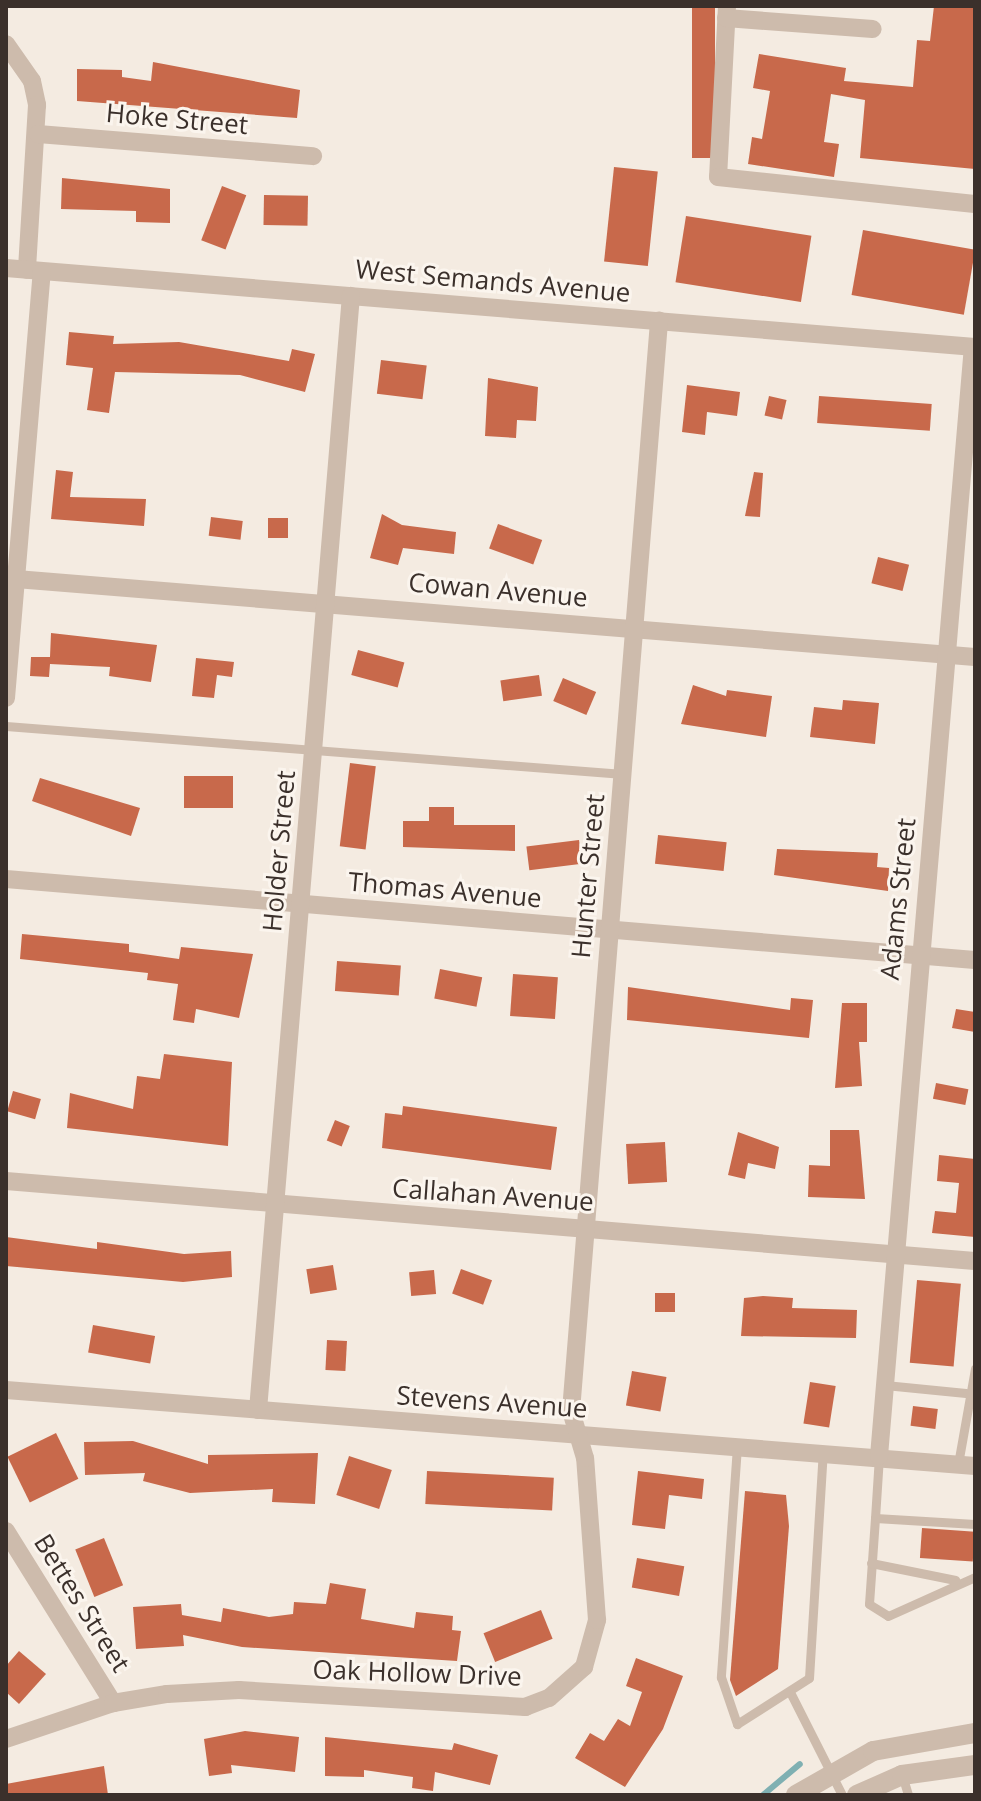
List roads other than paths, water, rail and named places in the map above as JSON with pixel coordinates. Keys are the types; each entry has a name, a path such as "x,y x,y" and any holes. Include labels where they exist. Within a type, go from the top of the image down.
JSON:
{"street":[{"path":"873,29 727,12 718,177 975,204"},
{"path":"6,44 32,81 38,134 34,271 6,698"},
{"name":"Hoke Street","path":"38,134 313,156"},
{"name":"West Semands Avenue","path":"6,268 974,347"},
{"name":"Holder Street","path":"258,1410 351,296"},
{"name":"Hunter Street","path":"576,1435 571,1411 659,321"},
{"name":"Adams Street","path":"879,1456 945,654 974,347"},
{"name":"Cowan Avenue","path":"16,579 636,627 975,657"},
{"name":"Thomas Avenue","path":"6,879 975,960"},
{"name":"Callahan Avenue","path":"6,1181 975,1261"},
{"name":"Stevens Avenue","path":"6,1390 966,1465"},
{"name":"Oak Hollow Drive","path":"6,1739 113,1703 239,1690 498,1708 549,1698 584,1667 597,1620 585,1458 576,1435"},
{"name":"Bettes Street","path":"6,1531 113,1703"},
{"path":"796,1795 828,1772 913,1740 975,1733"},
{"path":"857,1795 975,1765"}],"lane":[{"path":"6,726 623,774"},
{"path":"966,1465 966,1393 975,1369"},
{"path":"885,1385 966,1393"},
{"path":"737,1446 724,1703 737,1724 791,1694 809,1678 823,1452"},
{"path":"879,1456 869,1604 880,1614 955,1580 975,1577"},
{"path":"875,1518 975,1524"},
{"path":"871,1563 955,1580"},
{"path":"791,1694 842,1795"}],"waterway":[{"path":"763,1795 800,1764"}]}
